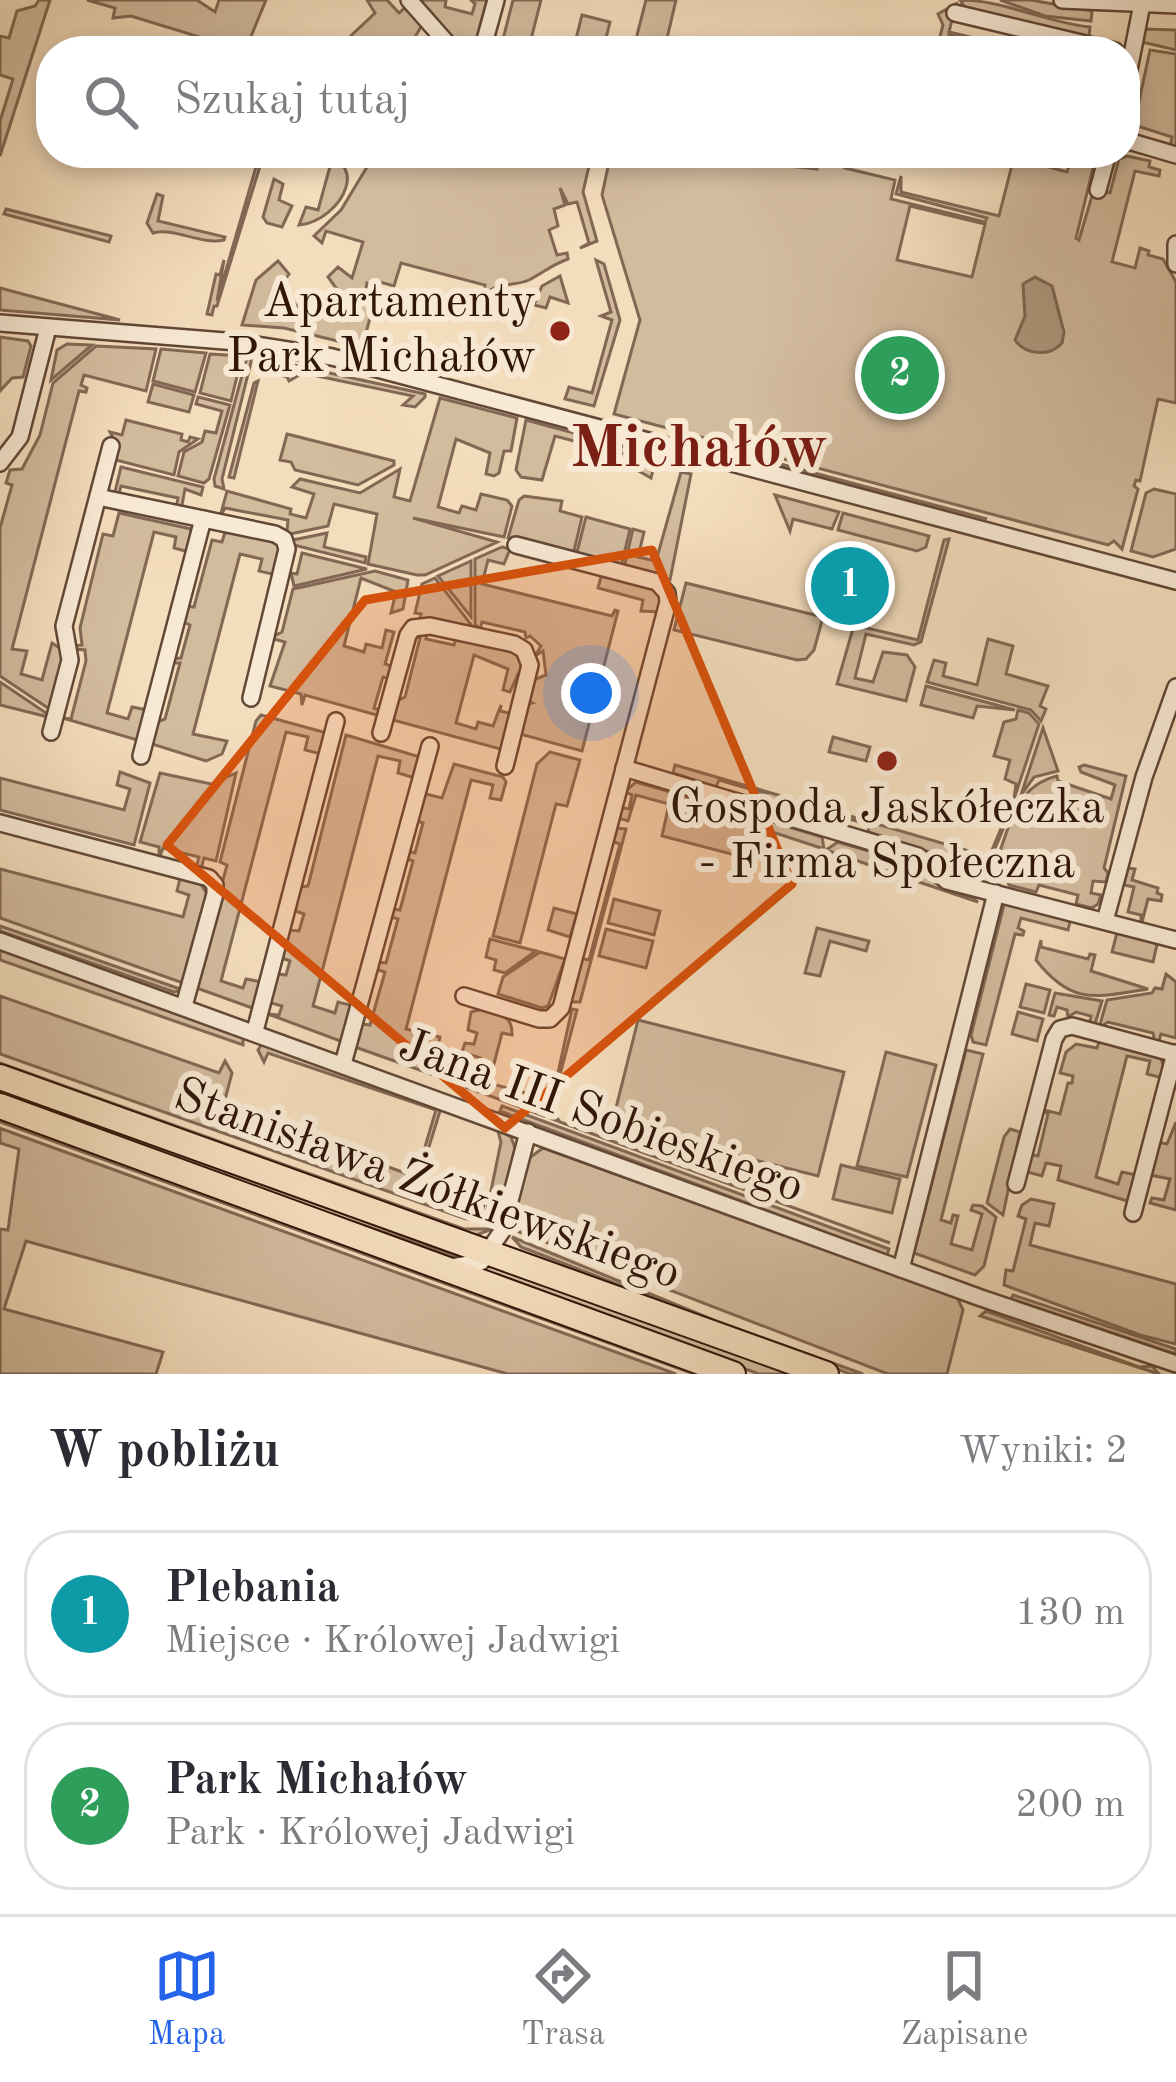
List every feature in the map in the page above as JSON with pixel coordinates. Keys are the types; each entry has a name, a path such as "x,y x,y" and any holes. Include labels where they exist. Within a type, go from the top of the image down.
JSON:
{"main road":[{"name":"Stanisława Żółkiewskiego","path":"0,1077 826,1374"},
{"name":"Stanisława Żółkiewskiego","path":"0,1106 733,1374"}],"street":[{"path":"409,0 441,36"},
{"path":"486,36 496,0"},
{"path":"1062,0 1176,5"},
{"path":"1134,36 1142,4"},
{"path":"956,13 1052,36"},
{"path":"1140,144 1176,155"},
{"path":"1098,190 1104,168"},
{"path":"1176,244 1176,264"},
{"path":"0,323 237,342 332,357 1176,580"},
{"path":"0,463 20,437 48,328"},
{"path":"51,732 70,660 64,626 111,446"},
{"path":"98,497 275,534 288,546 251,698"},
{"path":"141,756 203,519"},
{"path":"464,996 539,1019 558,1013 667,593 651,580 516,545"},
{"path":"381,733 413,628 430,626 514,644 524,650 530,664 506,766"},
{"path":"1105,921 1144,777 1176,687"},
{"path":"255,1031 336,721"},
{"path":"343,1064 430,746"},
{"path":"624,768 918,856 942,879 1176,940"},
{"path":"0,823 209,878 215,894 184,1006"},
{"path":"901,1269 996,893"},
{"name":"Jana III Sobieskiego","path":"0,941 1172,1367"},
{"path":"1016,1184 1054,1039 1060,1029 1072,1026 1175,1053 1133,1214"},
{"path":"442,1268 474,1265 490,1252 504,1226 528,1132"}],"highlighted area":[{"path":"652,550 792,884 505,1128 167,845 365,600"}],"shaded area":[{"path":"39,0 50,0 0,156 0,121 13,79 0,75 0,36 9,38 17,11"},
{"path":"87,0 197,0 215,12 219,0 266,0 251,36 196,36 131,16 113,18 115,8"},
{"path":"367,0 387,0 399,13 406,7 422,25 416,36 351,36 375,13"},
{"path":"415,0 446,0 445,7 472,14 475,4 471,0 487,0 477,36 448,36"},
{"path":"513,0 541,0 532,36 504,36"},
{"path":"646,0 676,0 668,36 637,36"},
{"path":"960,0 1090,27 1089,36 1084,36 968,12"},
{"path":"1000,0 1031,0 1092,11 1091,21 1045,16"},
{"path":"956,4 949,32 966,36 940,36 943,25 938,14"},
{"path":"582,15 610,22 606,36 577,36"},
{"path":"1144,29 1176,30 1176,50 1142,42"},
{"path":"1150,50 1176,54 1176,149 1170,147 1172,137 1140,127 1140,97"},
{"path":"1140,159 1160,170 1159,176 1135,171 1112,262 1135,268 1140,248 1163,259 1176,282 1176,403 1158,399 1122,549 1114,541 1108,545 614,414 640,320 602,195 608,168 845,168 895,180 891,199 985,222 987,218 896,194 901,176 901,192 999,216 1011,168 1067,172 1068,168 1093,168 1079,240 1094,189 1110,193 1117,168 1140,168","holes":["910,206 985,224 972,277 897,260"]},
{"path":"259,168 217,306 212,315 207,314 224,260 217,301"},
{"path":"330,168 343,168 346,188 339,200 315,221 299,225 306,207 318,210"},
{"path":"366,168 589,168 583,192 597,241 580,248 589,243 577,202 568,204 560,188 565,205 554,209 558,226 549,230 557,255 567,253 568,259 529,280 487,293 485,285 401,263 394,286 380,282 378,289 367,283 365,293 377,293 362,347 284,328 242,325 256,280 278,261 289,274 280,286 311,323 344,299 328,277 338,267 352,278 363,242 326,231 322,243 314,236 341,210"},
{"path":"274,179 283,184 279,200 292,206 282,227 263,217"},
{"path":"157,194 163,196 158,221 224,240 153,233 147,223"},
{"path":"6,209 111,236 109,242 4,214"},
{"path":"596,260 604,264 620,320 594,406 565,399 569,387 592,393 612,320 601,316 611,312"},
{"path":"560,276 568,303 550,297 546,308 534,305 542,286"},
{"path":"1035,277 1052,286 1064,332 1057,348 1044,352 1025,349 1015,340 1025,316 1023,284"},
{"path":"0,288 109,317 120,320 0,310"},
{"path":"0,337 28,341 31,346 23,377 12,378 0,391"},
{"path":"67,344 92,345 51,380 57,350"},
{"path":"96,346 156,349 146,391 84,375 81,385 86,392 79,391 12,649 27,651 21,674 42,680 52,643 66,652 53,706 48,708 0,676 0,528 12,485 6,483 10,470 22,469 40,435 53,383"},
{"path":"161,349 206,353 195,392 153,381"},
{"path":"210,354 242,356 231,401 200,393"},
{"path":"247,357 251,362 222,479 224,489 215,486 214,479"},
{"path":"266,359 425,397 415,407 403,405 413,396 303,373 289,381 264,370"},
{"path":"258,381 234,478 229,477 254,383"},
{"path":"153,384 194,395 189,412 148,402"},
{"path":"198,397 230,405 204,483 178,476 184,452 202,442 205,431 216,433 222,411 196,404"},
{"path":"440,398 517,418 511,451 504,451 494,476 486,474 490,453 456,439 438,507 459,513 462,506 476,510 481,494 507,500 512,506 504,537 413,518 497,542 417,575 368,564 377,514 334,504 328,526 290,534 288,520 225,508 220,517 227,491 291,509 290,514 306,518 314,494 292,487 300,479 360,493 400,469 394,497 410,501"},
{"path":"126,420 182,434 181,440 188,442 190,437 198,439 179,452 174,475 112,459 116,444 110,432 122,435"},
{"path":"526,420 651,454 655,462 651,478 635,469 636,457 555,436 542,480 521,477 516,470"},
{"path":"287,434 394,461 394,465 358,485 295,470 291,462 280,460"},
{"path":"706,444 987,519 705,446"},
{"path":"121,467 203,487 201,495 185,489 181,510 176,509 178,498 121,486 118,497 114,496"},
{"path":"681,472 691,474 670,580 624,568 633,529 644,532 638,557 656,561"},
{"path":"1154,489 1176,494 1176,549 1153,557 1131,551 1146,493"},
{"path":"775,495 839,512 832,529 793,519 790,531"},
{"path":"524,496 562,501 560,511 582,517 573,555 508,538"},
{"path":"119,513 191,529 189,552 174,548 176,537 154,532 107,713 128,719 132,707 147,710 137,740 63,718 71,719 86,661 85,650 73,646 82,645 80,628 103,534 113,536"},
{"path":"843,513 929,536 926,547 917,551 838,530"},
{"path":"586,517 630,529 621,567 576,556"},
{"path":"226,529 282,544 276,575 259,571 262,559 240,554 193,734 227,741 222,754 206,761 152,744 154,723 165,719 180,663 169,663 170,659 181,658 190,625 181,621 185,606 194,607 212,540 222,542"},
{"path":"327,533 324,547 366,557 365,563 294,545 293,540"},
{"path":"949,539 921,642 914,645 866,634 855,678 873,682 883,652 907,655 915,667 906,701 837,684 854,625 918,640 944,540"},
{"path":"502,547 510,549 504,564 488,560 482,584 612,616 618,611 582,751 520,734 527,704 532,703 528,701 533,680 546,675 543,651 535,656 541,646 530,636 526,638 525,632 482,622 480,629 475,624 475,559"},
{"path":"302,553 367,569 294,586 291,573 297,574"},
{"path":"471,561 471,617 438,576"},
{"path":"375,571 408,580 403,609 391,613 396,592 361,578 344,646 364,652 366,644 382,648 386,630 394,632 385,664 394,667 391,679 383,677 374,708 382,711 380,716 305,695 302,705 301,694 270,686 285,642 270,638 282,632 293,589"},
{"path":"602,573 651,586 661,595 659,612 641,611 643,600 598,588"},
{"path":"435,578 476,631 420,619 421,614 415,613 422,584"},
{"path":"686,583 823,617 814,650 806,659 797,660 674,630"},
{"path":"427,630 426,639 454,645 457,636 514,649 524,660 523,675 518,674 510,692 503,690 508,669 474,655 456,723 476,729 478,722 493,726 501,705 500,711 513,714 504,750 389,719 393,703 405,697 420,638 413,635"},
{"path":"988,639 1013,646 1006,674 1048,686 1040,706 1046,709 1041,721 1031,710 927,682 934,660 946,663 943,676 977,685"},
{"path":"0,682 49,715 48,717 0,705"},
{"path":"926,686 1015,710 977,706 973,718 921,705"},
{"path":"1018,710 1029,713 1039,724 1014,799 1016,784 1005,779 1010,760 994,756 1004,722 1016,719"},
{"path":"261,715 327,733 321,754 305,750 308,737 286,732 221,981 243,988 246,979 262,982 255,1009 194,987 227,865 220,862"},
{"path":"1043,728 1058,771 1034,777 1021,795"},
{"path":"346,735 420,757 415,778 398,773 400,761 378,756 313,1006 335,1013 338,1002 354,1006 343,1042 268,1014 279,1015 282,1006 268,1002 278,974 286,975 290,961 282,958 289,930 299,931 304,914 295,911 298,887 308,886"},
{"path":"833,737 870,747 866,761 829,752"},
{"path":"550,752 580,760 567,806 556,804 520,943 493,936 537,764"},
{"path":"454,764 503,777 506,782 501,800 490,798 493,785 471,780 406,1029 440,1037 431,1074 355,1047 361,1024 370,1025 385,972 375,969 377,962 386,963 398,919 389,916 391,909 400,910 413,861 405,858 407,851 415,853 423,823 415,820 422,793 442,798"},
{"path":"675,765 857,818 823,812 820,819 765,802 767,794 719,780 716,787 673,773"},
{"path":"1079,767 1126,776 1104,868 1106,882 1093,881 1091,893 1101,895 1092,908 1076,904 1078,895 1039,885 1036,892 1009,885 997,860 1016,808 1043,781 1057,776 1058,781 1111,799 1115,785 1081,772"},
{"path":"120,772 150,783 134,845 0,810 0,778 124,810 130,789 117,785"},
{"path":"160,773 211,784 236,773 216,861 204,858 201,869 196,868 199,857 163,848 159,859 159,847 140,842"},
{"path":"636,782 749,815 751,826 739,856 662,836 669,804 636,795 628,821 618,818 619,807 629,809 632,795 625,792"},
{"path":"1010,807 991,858 929,852 868,832 869,826 859,822 989,857"},
{"path":"763,819 822,837 824,849 757,827"},
{"path":"617,828 626,829 580,1002 570,1002 580,958 589,960 620,844 611,841"},
{"path":"838,842 892,858 893,873 826,850"},
{"path":"907,861 941,886 978,902 898,875"},
{"path":"1128,868 1135,869 1132,880 1158,888 1162,895 1161,901 1148,899 1141,926 1141,915 1128,912 1134,887 1124,885"},
{"path":"0,869 183,917 189,895 177,891 181,874 197,878 207,894 183,983 0,918"},
{"path":"614,899 660,911 654,935 608,923"},
{"path":"1010,901 1071,917 1068,930 1021,918 1018,928 1023,935 1015,934 986,1045 973,1042 971,1035 1004,905"},
{"path":"554,908 577,914 570,937 548,930"},
{"path":"0,926 183,990 174,992 0,931"},
{"path":"817,928 869,941 866,951 830,941 820,976 805,973"},
{"path":"606,929 653,941 646,968 599,956"},
{"path":"1118,929 1158,940 1153,962 1112,952"},
{"path":"490,939 536,951 505,973 494,970 496,960 486,957"},
{"path":"1041,940 1041,947 1088,959 1095,955 1091,971 1148,989 1099,995 1073,992 1036,960"},
{"path":"0,949 243,1036 243,1045 0,960"},
{"path":"540,952 565,959 548,1006 498,994 503,977"},
{"path":"1166,974 1176,982 1176,1038 1161,1034 1158,1044 1153,1033 1108,1022 1099,1028 1107,1000 1162,989"},
{"path":"1026,984 1050,990 1044,1013 1020,1007"},
{"path":"1055,993 1102,1001 1094,1027 1089,1026 1091,1016 1076,1012 1068,1017 1067,1010 1057,1007 1054,1016 1049,1015"},
{"path":"0,996 219,1073 225,1061 232,1073 223,1107 416,1177 436,1110 268,1053 264,1062 258,1050 262,1044 441,1108 418,1182 484,1205 482,1217 466,1219 0,1054"},
{"path":"483,1009 504,1016 512,1028 512,1035 502,1033 489,1083 548,1099 544,1116 455,1083 456,1076 464,1078 467,1064 460,1060 477,1065 480,1058 462,1052 465,1043 474,1044 477,1033 468,1030 471,1012"},
{"path":"572,1009 577,1010 551,1109 560,1122 552,1119 550,1109"},
{"path":"1018,1012 1043,1019 1037,1041 1012,1034"},
{"path":"638,1020 844,1072 818,1176 612,1124"},
{"path":"1100,1039 1160,1056 1164,1067 1162,1078 1147,1074 1150,1061 1127,1056 1096,1177 1118,1184 1122,1172 1137,1175 1127,1201 1058,1180 1061,1166 1046,1163 1042,1176 1024,1171 1029,1154 1038,1156 1048,1114 1040,1109 1060,1114 1068,1083 1072,1083 1073,1076 1060,1073 1066,1052 1076,1044 1097,1048"},
{"path":"966,1050 983,1054 941,1220 951,1223 953,1215 958,1216 951,1244 972,1250 982,1214 971,1210 973,1205 996,1217 984,1266 975,1275 914,1253"},
{"path":"886,1052 936,1065 907,1177 857,1166"},
{"path":"0,1063 464,1229 492,1229 474,1236 0,1068"},
{"path":"0,1084 475,1255 464,1259 250,1187 0,1096"},
{"path":"502,1106 889,1249 887,1255 500,1111"},
{"path":"0,1114 714,1374 694,1374 0,1122"},
{"path":"1176,1122 1176,1210 1150,1203 1152,1198 1164,1200 1170,1179 1150,1175 1158,1142 1167,1144"},
{"path":"0,1128 676,1374 508,1374 26,1241 4,1309 163,1352 156,1374 0,1374 0,1229 8,1230 19,1149 0,1143"},
{"path":"497,1128 511,1137 515,1148 498,1217 486,1215 501,1142"},
{"path":"1010,1129 1020,1132 1003,1215 987,1203"},
{"path":"543,1148 957,1297 963,1310 947,1374 888,1374 519,1232 512,1225 528,1159"},
{"path":"841,1165 900,1179 892,1213 833,1199"},
{"path":"1031,1199 1054,1204 1049,1226 1035,1223 1030,1245 1176,1284 1176,1344 1004,1285 1006,1270 1013,1271 1026,1219 1018,1216"},
{"path":"512,1237 716,1321 863,1374 850,1374 521,1247"},
{"path":"497,1262 803,1374 759,1374 485,1274"},
{"path":"1013,1295 1176,1349 1176,1354 1011,1299"},
{"path":"986,1311 1139,1367 1152,1366 1159,1374 980,1316"}],"place":[{"name":"Apartamenty Park Michałów","path":"560,331"},
{"name":"Park Michałów","path":"900,375"},
{"name":"Plebania","path":"850,586"},
{"name":"Gospoda Jaskółeczka - Firma Społeczna","path":"887,761"}],"district":[{"name":"Michałów","path":"699,450"}]}
